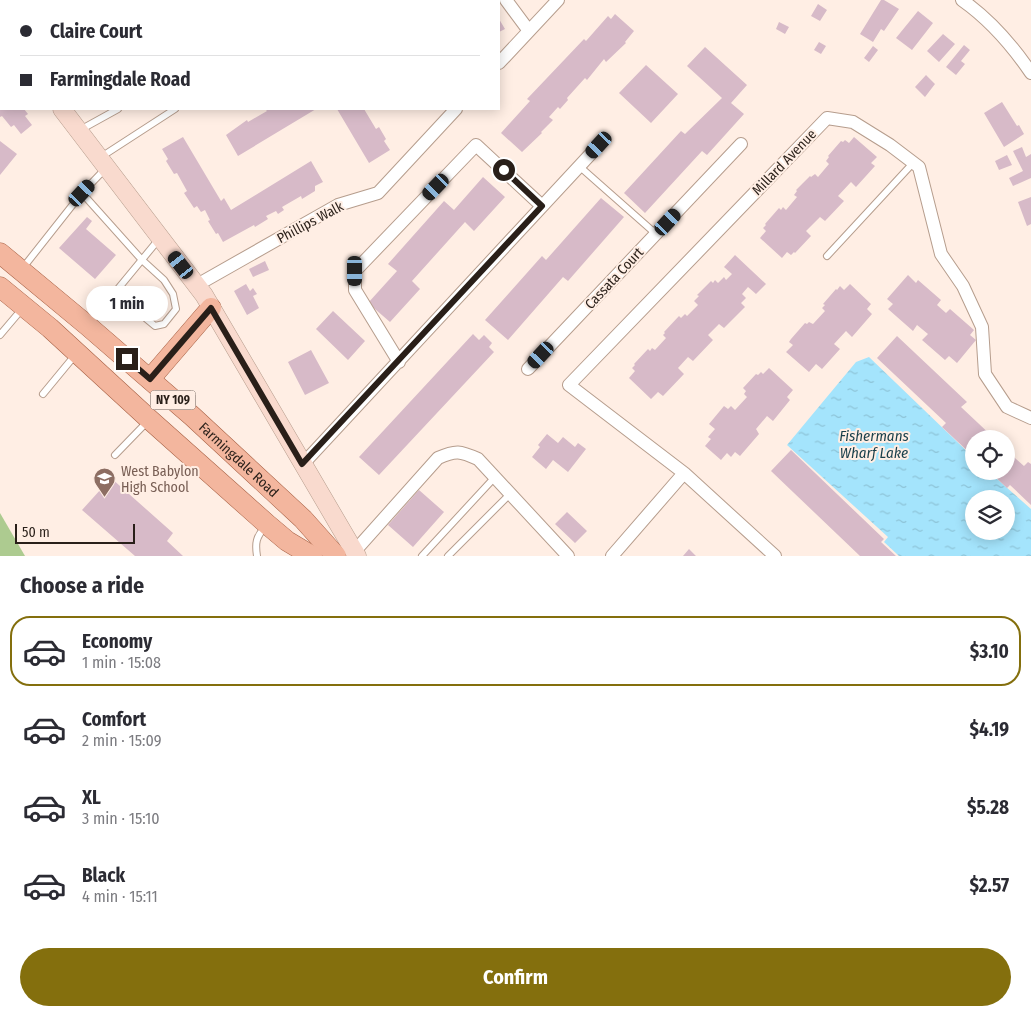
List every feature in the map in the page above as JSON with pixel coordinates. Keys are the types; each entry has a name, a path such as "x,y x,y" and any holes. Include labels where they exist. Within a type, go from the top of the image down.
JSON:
{"main road":[{"path":"63,110 197,285 302,464 349,555"},
{"name":"Farmingdale Road","path":"0,254 150,379 303,519 349,555"},
{"name":"Farmingdale Road","path":"0,287 77,353 149,420 268,525 287,541 312,556"},
{"path":"150,379 211,308"}],"street":[{"path":"506,0 529,31"},
{"path":"500,62 558,0"},
{"path":"962,0 975,9 1014,49 1031,72"},
{"name":"Phillips Walk","path":"197,285 338,205 378,193 455,110"},
{"name":"Millard Avenue","path":"774,556 684,473 569,385 827,118 853,122 914,162"},
{"name":"Cassata Court","path":"528,369 741,144"},
{"path":"399,362 355,290 355,271 476,145 542,206"},
{"path":"302,464 599,145"},
{"path":"914,162 919,167 941,254 963,286 982,327 985,374 1007,407 1031,418"},
{"path":"349,555 438,458 451,452 460,451 478,459 568,556"},
{"path":"612,556 684,473"}],"lane":[{"path":"79,130 116,110"},
{"path":"21,270 82,193 103,163 174,110"},
{"path":"827,256 914,162"},
{"path":"579,166 656,234"},
{"path":"82,193 142,260 164,280 173,294 176,309 164,324 155,326 115,293"},
{"path":"88,326 160,238"},
{"path":"0,335 24,306"},
{"path":"43,394 77,353"},
{"path":"115,455 149,420"},
{"path":"422,556 494,477"},
{"path":"448,556 510,494"},
{"path":"257,556 255,544 258,536 268,525"}],"green space":[{"path":"0,513 25,556 0,556"}],"water":[{"name":"Fishermans Wharf Lake","path":"869,357 965,449 965,480 998,480 1010,490 965,490 965,540 1015,540 1015,495 1031,509 1031,556 899,556 884,542 888,537 787,445 856,362"}],"building":[{"path":"881,0 899,9 884,31 881,29 873,42 860,34"},
{"path":"818,4 827,10 820,21 811,16"},
{"path":"918,11 933,23 912,50 896,38"},
{"path":"615,14 634,31 626,43 606,62 604,59 587,80 585,78 560,109 558,107 549,117 553,120 542,133 522,152 501,133 530,101 527,99 584,39 586,41 608,16 611,19"},
{"path":"500,21 505,29 500,32"},
{"path":"779,22 789,27 785,34 776,29"},
{"path":"943,34 955,44 939,62 927,51"},
{"path":"819,42 826,46 821,54 814,50"},
{"path":"964,45 970,50 961,61 965,64 956,75 946,67"},
{"path":"873,46 878,50 869,62 864,58"},
{"path":"705,47 747,85 731,103 744,114 707,155 702,151 645,213 624,193 681,131 685,134 722,98 687,66"},
{"path":"646,65 678,94 651,123 619,93"},
{"path":"926,75 935,84 925,97 915,87"},
{"path":"1002,102 1024,134 1004,147 984,113"},
{"path":"0,110 25,110 28,114 25,116 32,125 21,134 14,125 11,127 2,116 0,117"},
{"path":"314,110 238,156 226,135 247,120 248,122 267,111"},
{"path":"338,110 365,110 376,129 379,127 386,139 384,141 390,150 369,163"},
{"path":"183,137 221,201 224,198 231,210 311,161 323,182 315,186 315,191 302,199 301,196 282,207 284,210 278,214 276,211 266,216 268,219 255,227 254,225 223,242 208,221 210,220 205,210 201,212 197,206 194,208 184,193 187,191 177,173 174,174 166,161 168,159 162,149"},
{"path":"854,137 877,157 871,163 875,166 856,187 851,182 838,196 844,201 825,221 820,217 806,231 811,236 795,253 791,255 787,252 782,258 760,238 766,231 763,228 765,224 779,208 781,210 783,207 786,210 797,197 794,195 796,190 810,176 815,174 818,177 829,164 826,161 828,156 841,141 845,140 849,143"},
{"path":"0,141 17,154 0,175"},
{"path":"1022,147 1026,157 1031,154 1031,178 1013,186 1009,178 1023,171 1013,151"},
{"path":"1007,155 1012,165 999,170 995,161"},
{"path":"483,177 505,197 474,231 465,222 412,281 420,289 390,322 368,303 397,271 388,264 444,201 454,210"},
{"path":"1031,197 1031,224 1027,226 1018,202"},
{"path":"601,198 624,217 568,281 563,277 508,340 485,320 542,256 546,260"},
{"path":"87,217 92,221 86,229 116,255 95,279 59,248"},
{"path":"735,255 766,284 756,294 748,287 742,294 746,298 741,303 745,307 724,328 719,324 708,335 713,340 693,361 688,357 678,368 684,374 663,396 658,392 651,399 629,378 635,371 632,368 634,364 648,349 650,351 652,348 655,350 666,338 663,335 664,332 679,316 681,318 685,314 687,316 698,305 694,301 699,296 697,295 711,281 713,283 715,280 718,283 724,277 726,280 732,274 724,267"},
{"path":"265,261 269,270 253,277 249,269"},
{"path":"908,275 916,283 918,280 941,300 937,305 946,313 950,309 974,330 970,335 976,340 957,363 949,356 945,360 922,340 928,334 917,325 913,331 888,309 893,304 887,299"},
{"path":"246,284 250,291 253,288 257,294 253,296 259,308 247,315 234,291"},
{"path":"850,284 871,304 867,309 872,314 852,337 846,331 834,344 840,349 822,369 816,364 809,372 786,352 793,345 789,342 805,323 813,324 825,311 822,308 825,305 823,304 836,289 840,286 844,290"},
{"path":"333,311 365,341 348,360 316,329"},
{"path":"473,334 479,340 484,335 492,343 489,347 494,352 379,475 359,457"},
{"path":"897,336 967,402 961,407 985,430 965,430 965,449 942,427 946,423 877,358"},
{"path":"311,350 329,383 305,395 288,362"},
{"path":"769,368 793,390 787,397 790,400 773,421 767,416 756,429 759,434 740,456 735,452 731,457 727,453 721,460 705,446 711,439 708,437 715,429 709,424 724,406 728,409 731,406 735,410 747,397 744,394 746,391 743,388 756,374 758,375 761,372 763,374"},
{"path":"547,434 558,443 563,437 575,447 578,443 586,449 568,472 553,460 546,469 532,457 540,447 538,445"},
{"path":"791,450 884,539 881,542 896,556 860,556 771,471"},
{"path":"1015,458 1024,466 1028,462 1031,464 1031,505 1010,485 1007,488 999,480 1015,480"},
{"path":"111,478 173,533 167,541 183,556 135,556 82,510"},
{"path":"419,490 444,512 413,547 388,525"},
{"path":"567,512 587,531 575,543 555,524"},
{"path":"689,549 696,556 683,556"}],"place":[{"name":"West Babylon High School","path":"105,498"}],"route":[{"path":"127,359 150,379 211,308 302,464 542,206 504,170"}]}
